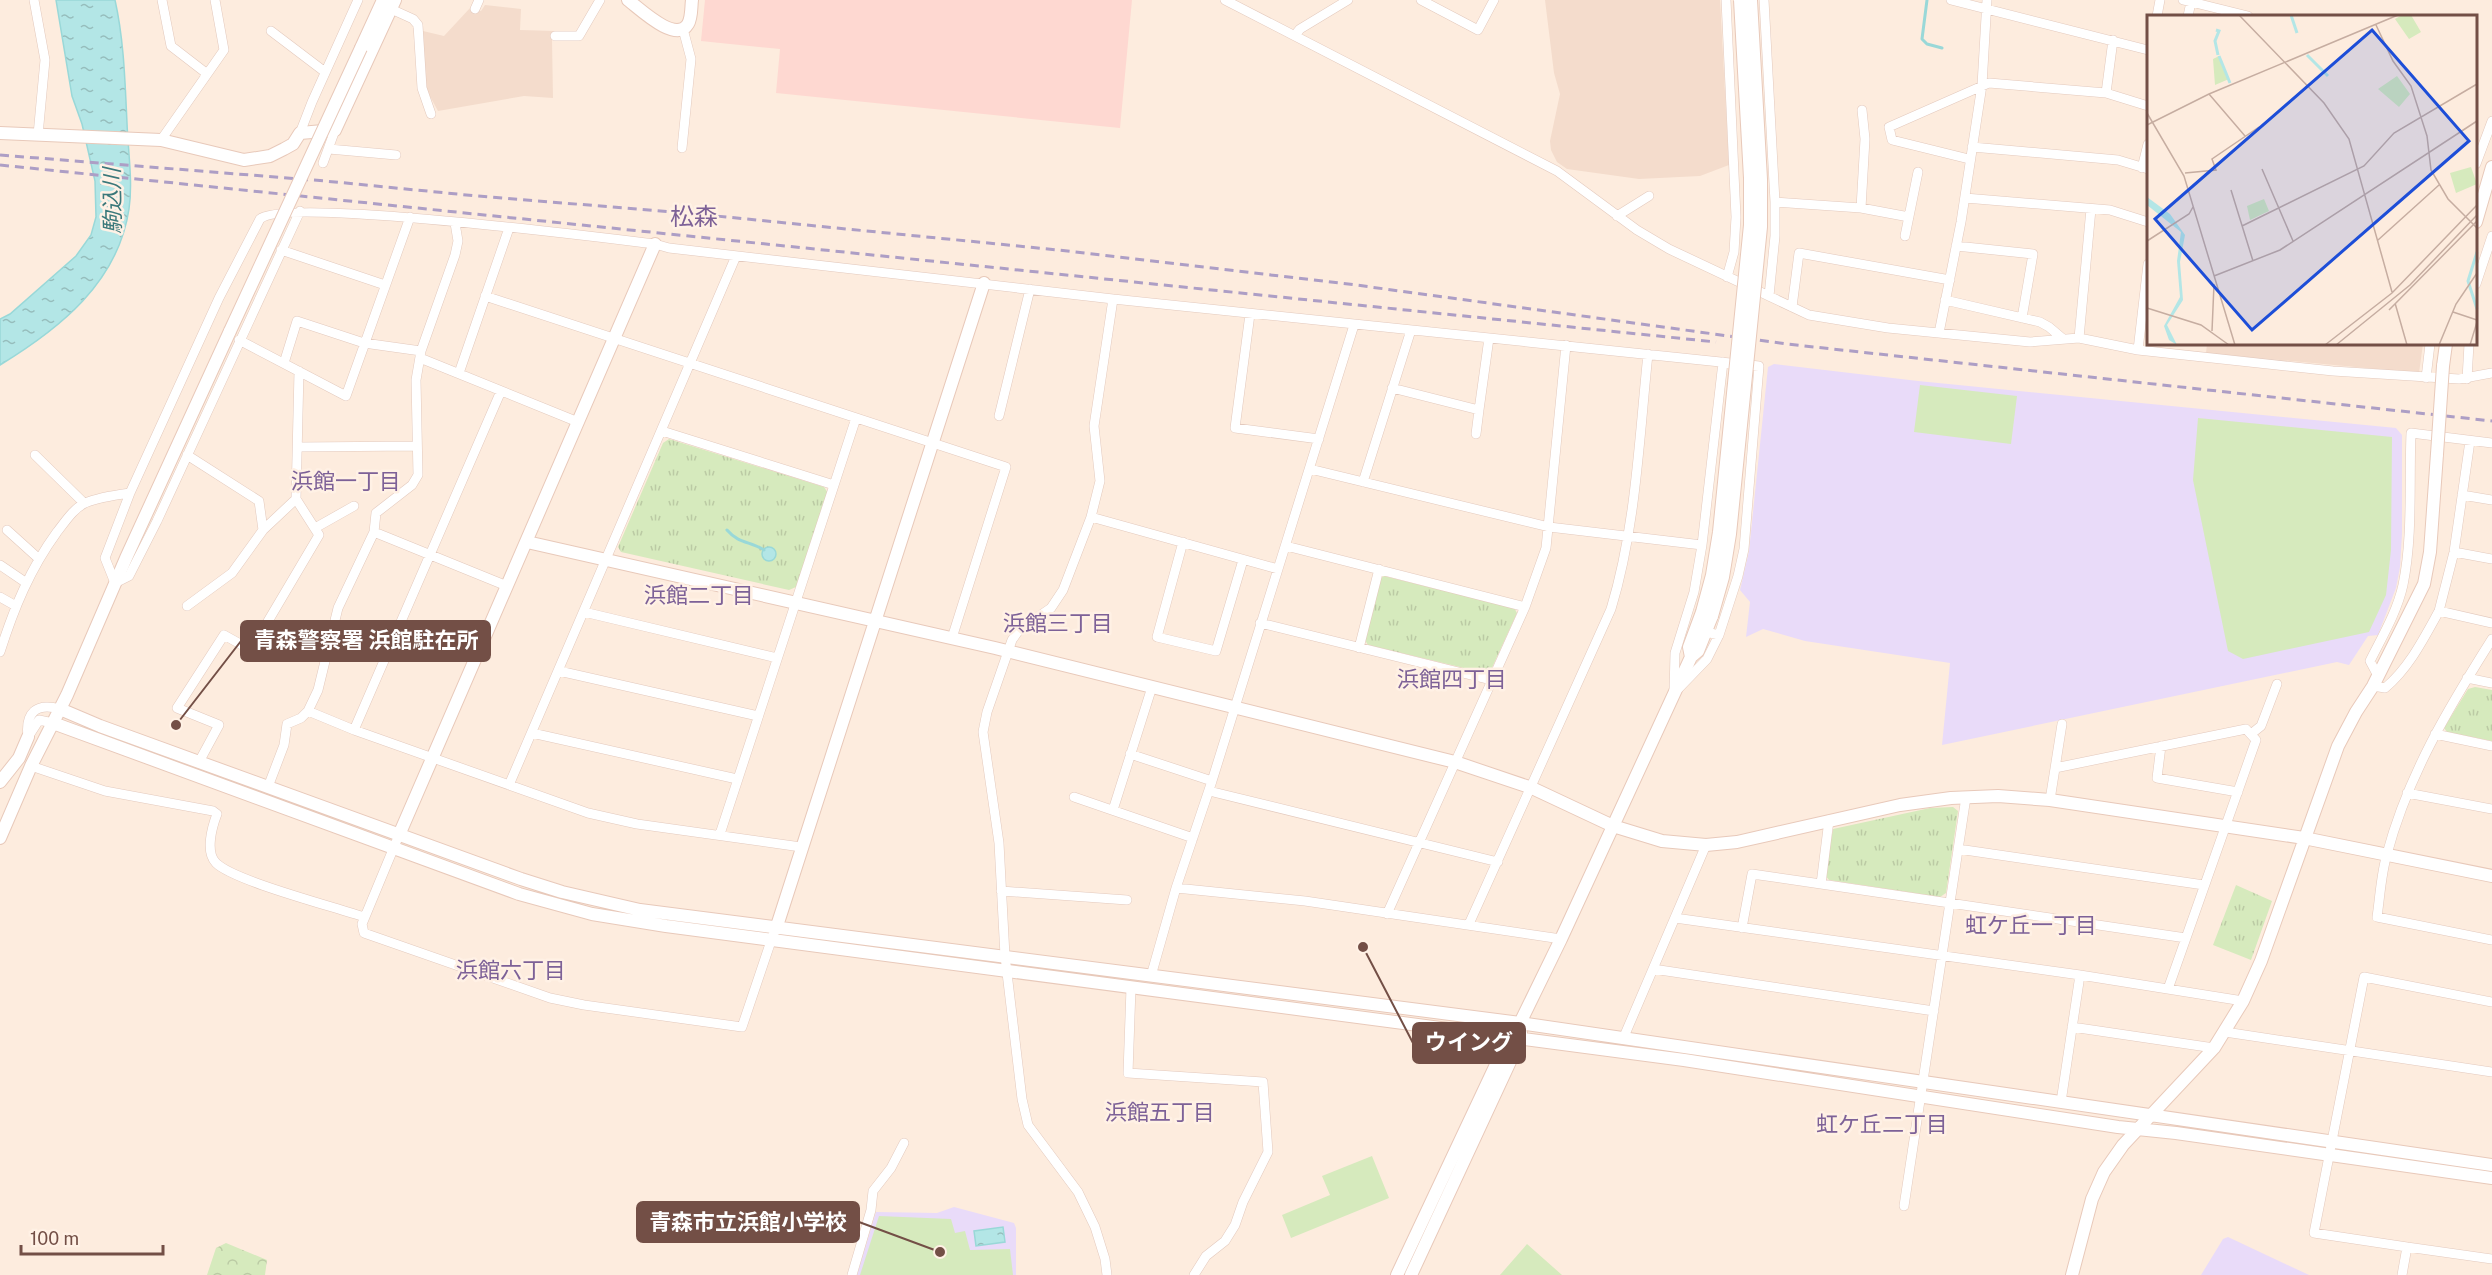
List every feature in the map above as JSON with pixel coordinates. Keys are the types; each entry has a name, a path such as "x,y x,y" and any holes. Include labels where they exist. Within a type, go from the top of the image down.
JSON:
{"street":[{"path":"34,0 45,60 38,135"},
{"path":"162,0 171,46 206,73"},
{"path":"161,140 225,48 215,0"},
{"path":"0,133 161,140 188,145 234,159 251,160 284,150 293,144 300,133 358,0"},
{"path":"555,36 579,36 600,0"},
{"path":"628,0 668,28 676,31 683,29 689,20 692,0"},
{"path":"1225,0 1557,171 1617,216 1669,249 1809,315 1939,333 2030,342 2079,338 2138,350 2290,367 2467,380 2492,373"},
{"path":"1295,35 1300,28 1334,3 1348,0"},
{"path":"1421,0 1478,30 1494,0"},
{"path":"1726,0 1736,217 1734,252 1727,277"},
{"path":"1411,1275 1520,1023 1673,694 1691,657 1698,651 1706,632 1719,532 1750,225 1740,0"},
{"path":"1691,657 1689,647 1723,577 1730,534 1761,227 1761,179 1751,0"},
{"path":"1764,0 1775,202 1775,236 1769,297"},
{"path":"1951,0 1986,4 2147,50"},
{"path":"2157,15 2160,0"},
{"path":"2187,1 2244,15"},
{"path":"0,838 115,583 234,336 361,48 390,3"},
{"path":"390,3 418,25 422,88 431,114"},
{"path":"323,163 390,3"},
{"path":"1939,333 1965,198 1969,159 1983,85 1986,4"},
{"path":"682,148 691,60 683,29"},
{"path":"271,31 325,72"},
{"path":"2106,93 2113,40"},
{"path":"1969,159 1892,140 1889,127 1983,85 1996,83 2106,93 2147,106"},
{"path":"1861,208 1865,139 1862,110"},
{"path":"2477,159 2492,121"},
{"path":"300,133 335,130"},
{"path":"1972,147 2118,160 2145,169 2147,152"},
{"path":"329,149 396,155"},
{"path":"2477,216 2492,167"},
{"path":"1905,236 1918,172"},
{"path":"1617,216 1649,196"},
{"path":"1965,198 2114,211 2147,222"},
{"path":"1775,202 1861,208 1909,217"},
{"path":"2079,338 2091,209"},
{"path":"115,583 105,558 130,493 219,298 255,226 264,215 300,211 410,217 1113,299 1759,366 1744,549 1738,576 1719,635 1707,659 1673,694"},
{"path":"115,583 129,576 187,455 234,336 300,211"},
{"path":"234,336 346,396 410,217"},
{"path":"268,788 284,745 287,724 308,711 318,690 338,608 374,532 376,513 412,485 418,475 416,380 421,354 455,255 458,241 455,223"},
{"path":"459,373 509,228"},
{"path":"2477,278 2492,236"},
{"path":"655,244 399,835 364,917 362,929 368,935 550,998 741,1027 984,283"},
{"path":"1956,246 2033,254 2022,318"},
{"path":"281,249 385,285"},
{"path":"1792,307 1799,253 1950,280"},
{"path":"509,786 736,256"},
{"path":"2138,350 2147,273"},
{"path":"999,416 1030,289"},
{"path":"485,297 1006,467 952,638"},
{"path":"1107,1275 1105,1259 1095,1227 1078,1192 1028,1125 1022,1099 1005,956 999,843 983,732 987,712 1012,640 1019,630 1051,608 1063,590 1091,517 1100,481 1094,426 1113,299"},
{"path":"1945,300 2022,318 2049,327 2062,338"},
{"path":"1250,314 1235,428 1319,439"},
{"path":"284,363 297,321 364,343 421,354 459,373 578,422"},
{"path":"1151,976 1176,888 1209,791 1354,325"},
{"path":"1363,482 1412,330"},
{"path":"1476,434 1489,338"},
{"path":"1387,914 1541,567 1549,527 1566,345"},
{"path":"2426,378 2430,345"},
{"path":"2072,1275 2092,1199 2104,1172 2123,1144 2214,1048 2243,1001 2261,961 2338,746 2376,681 2424,584 2430,552 2446,345"},
{"path":"2467,380 2469,345"},
{"path":"1469,924 1611,609 1623,572 1630,537 1648,354"},
{"path":"1673,694 1675,653 1694,592 1702,545 1723,362"},
{"path":"199,762 219,725 177,708 224,635 251,650 319,535 296,499 299,371"},
{"path":"1392,388 1479,410"},
{"path":"354,730 501,391"},
{"path":"720,834 856,418"},
{"path":"662,431 834,485"},
{"path":"2470,441 2454,552 2439,611 2397,678 2385,688 2376,681 2370,661 2395,610 2403,586 2407,557 2411,433 2492,443"},
{"path":"299,447 416,446"},
{"path":"35,455 84,503"},
{"path":"187,455 259,501 263,530"},
{"path":"1310,469 1549,527 1702,545"},
{"path":"0,652 25,582 38,558 71,514 84,503 130,493"},
{"path":"2462,495 2492,500"},
{"path":"187,606 232,573 263,530 296,499"},
{"path":"315,528 354,506"},
{"path":"1091,517 1278,569"},
{"path":"8,530 38,558"},
{"path":"374,532 507,586"},
{"path":"527,542 1009,651 1455,762 1532,788 1613,826 1662,841 1706,845 1737,842 1900,806 1966,797 1998,796 2050,800 2304,838 2492,876"},
{"path":"1183,542 1156,637 1216,651 1243,560"},
{"path":"1286,546 1525,607"},
{"path":"2454,552 2492,559"},
{"path":"0,565 25,582"},
{"path":"1359,648 1379,569"},
{"path":"0,597 16,606"},
{"path":"2439,611 2492,623"},
{"path":"584,612 777,658"},
{"path":"1260,623 1491,680"},
{"path":"1706,632 1719,635"},
{"path":"2492,639 2435,734 2408,793 2386,855 2377,917 2492,940"},
{"path":"559,671 758,716"},
{"path":"2467,678 2492,683"},
{"path":"2251,734 2261,726 2277,684"},
{"path":"1113,810 1152,687"},
{"path":"28,737 27,724 34,711 44,706 60,709 268,788 562,892 640,910 773,934 1007,972 1684,1060 2137,1130 2176,1133 2492,1178"},
{"path":"308,711 354,730 588,813 637,824 801,847"},
{"path":"0,782 19,758 28,737 39,720 53,723 519,894 592,914 1005,956 1520,1023 2492,1165"},
{"path":"2050,800 2062,724"},
{"path":"2055,768 2246,729 2256,740 2168,989"},
{"path":"531,733 737,779"},
{"path":"2435,734 2492,746"},
{"path":"2161,746 2157,778 2238,792"},
{"path":"1130,754 1212,781"},
{"path":"31,766 105,791 213,811 217,814 211,832 213,857 216,863 249,879 364,917"},
{"path":"1209,791 1498,862"},
{"path":"2408,793 2492,809"},
{"path":"1074,797 1193,838"},
{"path":"1904,1206 1966,797"},
{"path":"1821,884 1829,820"},
{"path":"1623,1039 1706,845"},
{"path":"1958,849 2204,885"},
{"path":"1742,928 1752,874 2186,938"},
{"path":"1176,888 1305,901 1561,939"},
{"path":"1001,891 1127,900"},
{"path":"1675,918 2080,975 2243,1001"},
{"path":"1653,969 1934,1011"},
{"path":"2061,1102 2080,975"},
{"path":"2492,1002 2364,977 2314,1233 2492,1259"},
{"path":"1131,988 1128,1073 1263,1082 1268,1152 1243,1202 1235,1225 1225,1241 1206,1256 1194,1275"},
{"path":"2073,1027 2214,1048"},
{"path":"2225,1032 2492,1072"},
{"path":"1397,1275 1515,1037"},
{"path":"852,1275 871,1210 873,1191 891,1168 904,1143"},
{"path":"2402,1275 2407,1247"}],"shaded area":[{"path":"705,0 1132,0 1120,128 776,93 780,49 701,41"},
{"path":"1545,0 1720,0 1729,165 1700,176 1639,179 1567,169 1557,162 1551,150 1550,141 1560,94 1554,73"},
{"path":"485,5 521,9 520,30 555,31 555,39 552,40 553,98 524,96 438,111 425,87 423,31 444,36 470,8 481,11"},
{"path":"2207,345 2423,345 2419,373 2206,353"},
{"path":"1774,364 1918,381 2396,428 2402,435 2400,567 2396,588 2378,635 2368,636 2349,665 2337,662 1942,745 1950,663 1805,641 1763,629 1746,637 1750,602 1740,590 1749,551 1768,367"},
{"path":"954,1207 1014,1223 1016,1228 1016,1275 857,1275 876,1212 937,1213"},
{"path":"2228,1237 2309,1275 2201,1275 2223,1239"}],"green space":[{"path":"1920,385 2017,396 2011,444 1914,432"},
{"path":"2198,418 2392,437 2391,550 2386,595 2369,632 2243,659 2228,651 2193,480"},
{"path":"669,439 824,487 828,493 796,587 789,590 621,552 618,547 663,443"},
{"path":"1384,576 1514,608 1517,613 1490,672 1485,673 1368,645 1365,640 1381,578"},
{"path":"2475,687 2492,690 2492,741 2447,732 2444,728 2468,689"},
{"path":"1953,807 1958,811 1946,893 1940,897 1829,880 1825,875 1833,829 1930,808"},
{"path":"2236,885 2272,901 2251,960 2213,945"},
{"path":"1372,1156 1389,1198 1291,1238 1282,1215 1330,1195 1322,1176"},
{"path":"879,1216 951,1219 955,1233 965,1231 970,1250 1010,1249 1013,1275 860,1275"},
{"path":"226,1243 267,1260 265,1275 207,1275 216,1248"},
{"path":"1527,1244 1562,1275 1500,1275"}],"water":[{"name":"駒込川","path":"56,0 115,0 125,77 130,177 129,209 123,235 112,260 99,281 64,319 44,336 0,365 0,319 10,314 76,256 91,235 96,217 95,181 82,124 72,96"},
{"path":"769,547 774,549 776,554 774,559 769,561 764,559 762,554 764,549"},
{"path":"1003,1227 1005,1242 976,1246 974,1231"}],"waterway":[{"path":"1927,0 1922,39 1927,44 1942,48"},
{"path":"727,530 736,538 764,550"}],"railway":[{"path":"0,155 686,213 1058,250 1356,285 1787,344 2492,421"},
{"path":"0,165 1716,342"}],"place":[{"name":"青森警察署 浜館駐在所","path":"176,725"},
{"name":"ウイング","path":"1363,947"},
{"name":"青森市立浜館小学校","path":"940,1252"}],"district":[{"name":"松森","path":"694,217"},
{"name":"浜館一丁目","path":"346,481"},
{"name":"浜館二丁目","path":"699,595"},
{"name":"浜館三丁目","path":"1058,623"},
{"name":"浜館四丁目","path":"1452,679"},
{"name":"虹ケ丘一丁目","path":"2031,925"},
{"name":"浜館六丁目","path":"511,970"},
{"name":"浜館五丁目","path":"1160,1112"},
{"name":"虹ケ丘二丁目","path":"1882,1124"}]}
